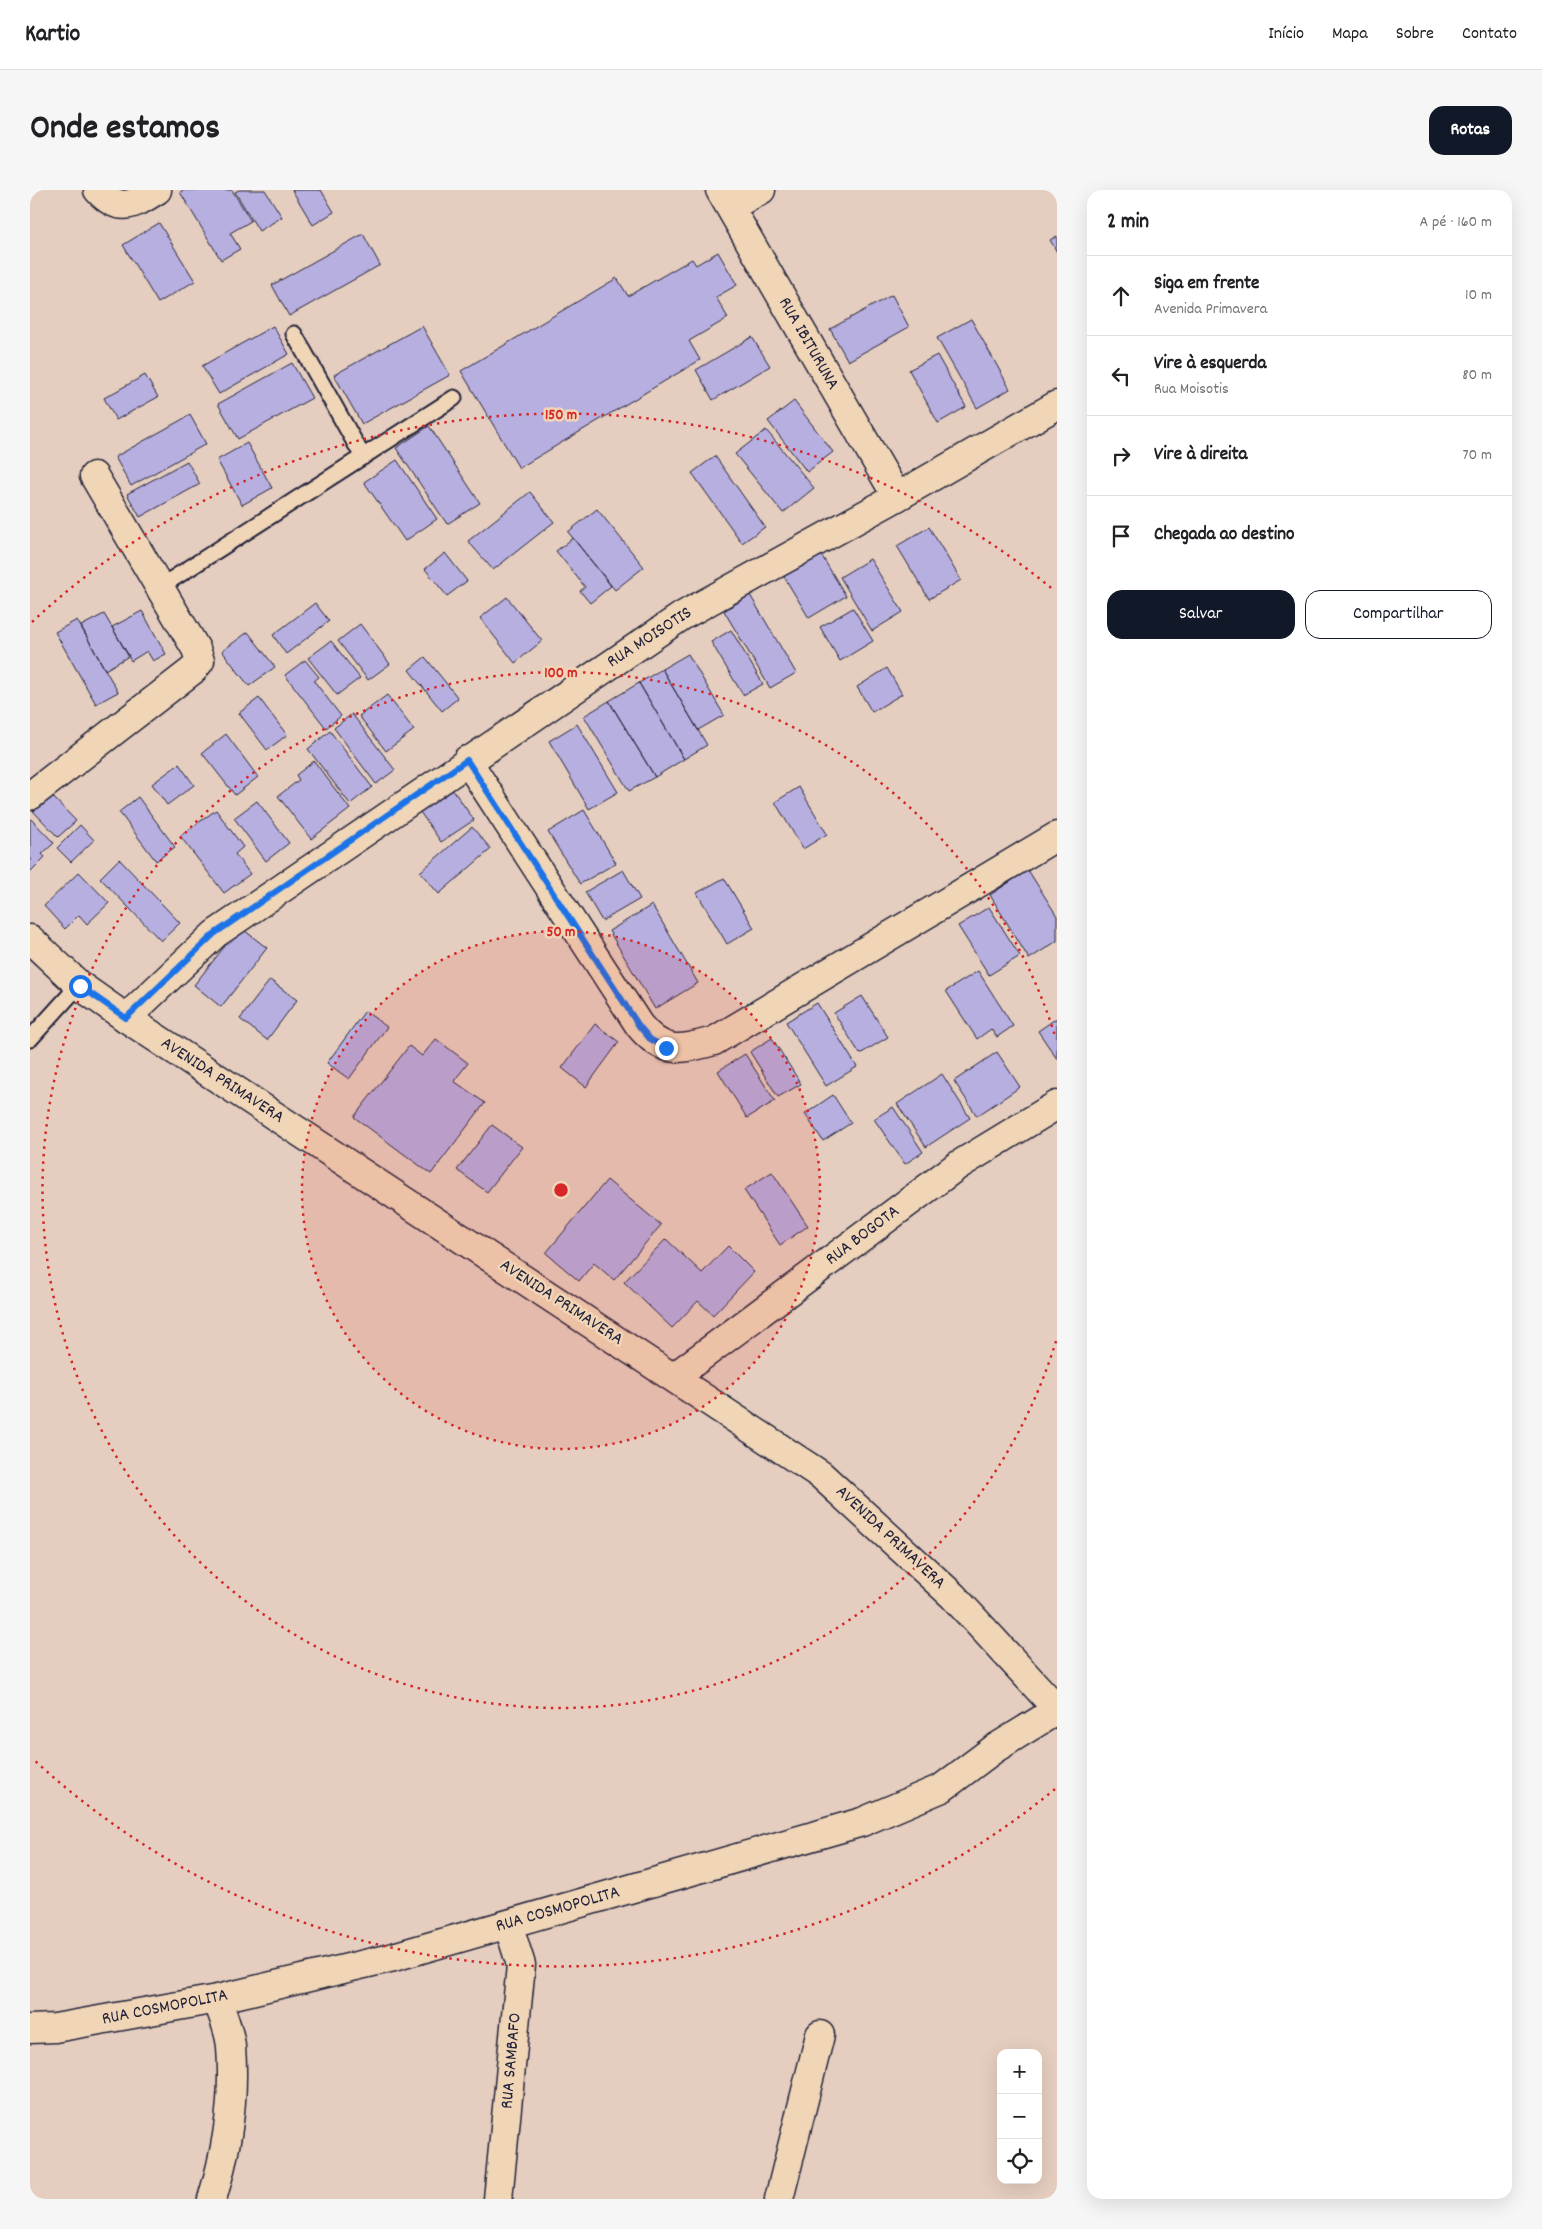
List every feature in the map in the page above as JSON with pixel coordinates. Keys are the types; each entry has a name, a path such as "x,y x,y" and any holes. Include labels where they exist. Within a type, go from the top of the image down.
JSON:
{"street":[{"path":"98,190 106,199 125,206 134,204 158,190"},
{"path":"725,199 761,190"},
{"name":"RUA IBITURUNA","path":"725,199 897,497"},
{"name":"RUA MOISOTIS","path":"126,1018 214,934 467,760 682,616 897,497 1057,405"},
{"path":"30,796 194,670 200,661 196,649 94,476"},
{"path":"467,760 639,1026 650,1039 666,1048 687,1048 714,1041 1057,836"},
{"name":"AVENIDA PRIMAVERA","path":"30,939 80,986 126,1018 821,1474 953,1596 1057,1710"},
{"name":"RUA BOGOTA","path":"674,1377 957,1166 1057,1105"},
{"name":"RUA COSMOPOLITA","path":"30,2029 54,2028 217,1999 390,1958 862,1822 942,1788 994,1750 1057,1710"},
{"name":"RUA SAMBAFO","path":"498,2199 504,2156 521,1965 508,1924"},
{"path":"212,2199 222,2166 229,2125 231,2045 217,1999"},
{"path":"779,2199 820,2035"}],"lane":[{"path":"294,334 363,457"},
{"path":"160,587 454,398"},
{"path":"30,1039 80,986"}],"building":[{"path":"184,190 232,190 251,221 230,233 240,249 221,260 180,192"},
{"path":"239,190 265,190 282,217 259,231 235,192"},
{"path":"292,190 321,190 334,212 313,225"},
{"path":"159,223 195,281 158,303 123,245"},
{"path":"363,234 380,265 289,316 272,285"},
{"path":"1057,236 1057,252 1050,240"},
{"path":"718,252 737,285 716,297 728,318 689,341 700,360 519,468 461,371 617,278 628,296 692,259 696,265"},
{"path":"892,295 909,327 848,361 830,329"},
{"path":"971,319 1010,389 977,408 937,338"},
{"path":"273,326 289,354 219,394 202,366"},
{"path":"422,326 450,375 362,424 334,375"},
{"path":"752,337 770,366 713,400 696,370"},
{"path":"937,355 966,407 938,423 909,370"},
{"path":"292,363 312,398 238,439 218,404"},
{"path":"145,375 158,397 116,420 104,398"},
{"path":"794,401 833,452 807,472 768,421"},
{"path":"190,415 206,444 131,486 115,457"},
{"path":"429,426 480,503 447,524 396,448"},
{"path":"766,430 814,488 783,513 735,454"},
{"path":"247,443 272,488 242,505 217,460"},
{"path":"715,456 765,527 742,543 692,473"},
{"path":"397,460 437,519 405,541 364,482"},
{"path":"187,461 200,484 140,517 127,494"},
{"path":"530,492 554,522 493,570 468,541"},
{"path":"597,509 644,567 615,590 568,532"},
{"path":"929,527 961,580 929,599 897,546"},
{"path":"573,538 611,586 590,603 580,591 585,587 556,551"},
{"path":"445,553 467,581 447,596 425,569"},
{"path":"820,553 846,596 809,618 783,575"},
{"path":"870,559 903,612 872,631 840,577"},
{"path":"750,595 796,673 770,688 724,611"},
{"path":"507,597 542,641 515,663 480,618"},
{"path":"315,603 329,621 286,654 273,635"},
{"path":"853,608 873,641 840,661 820,627"},
{"path":"142,611 166,654 153,661 147,651 131,661 112,627"},
{"path":"104,614 129,656 105,670 81,626"},
{"path":"77,620 118,692 96,704 55,632"},
{"path":"360,624 390,664 368,680 338,641"},
{"path":"731,630 763,684 743,695 711,642"},
{"path":"248,632 275,667 249,686 222,651"},
{"path":"331,641 360,678 337,695 308,658"},
{"path":"688,654 724,715 698,730 662,669"},
{"path":"425,657 458,698 442,711 409,670"},
{"path":"305,660 319,677 314,681 341,716 326,728 285,675"},
{"path":"887,668 902,694 872,712 857,687"},
{"path":"662,669 707,745 684,759 639,683"},
{"path":"639,683 684,759 655,777 609,701"},
{"path":"387,695 414,730 386,751 359,716"},
{"path":"259,698 287,735 267,750 239,713"},
{"path":"609,701 655,777 629,791 584,716"},
{"path":"352,714 395,770 376,784 334,728"},
{"path":"577,724 618,792 589,809 549,741"},
{"path":"330,731 372,787 350,804 308,749"},
{"path":"226,734 258,777 235,795 202,753"},
{"path":"314,761 350,809 311,839 278,796 299,780 296,775"},
{"path":"179,764 194,785 167,805 152,784"},
{"path":"799,787 827,834 803,849 775,802"},
{"path":"453,790 474,820 441,842 420,812"},
{"path":"50,794 76,821 58,837 33,811"},
{"path":"138,797 175,847 156,861 119,812"},
{"path":"257,801 289,843 266,861 234,818"},
{"path":"216,810 243,847 235,854 250,874 224,893 180,836"},
{"path":"584,810 616,863 580,884 548,832"},
{"path":"30,818 54,843 42,854 45,857 30,872"},
{"path":"80,825 94,840 71,862 57,848"},
{"path":"472,827 491,849 439,894 420,872"},
{"path":"119,859 180,923 161,941 100,878"},
{"path":"623,870 640,899 602,921 585,892"},
{"path":"1028,870 1057,916 1057,941 1029,959 990,895"},
{"path":"79,872 109,903 87,924 79,915 65,929 44,906"},
{"path":"724,878 754,928 727,944 697,893"},
{"path":"652,905 698,983 655,1009 609,931"},
{"path":"989,907 1020,956 989,975 958,926"},
{"path":"240,927 267,948 221,1007 194,985"},
{"path":"978,971 1013,1026 997,1037 991,1029 977,1039 946,991"},
{"path":"270,980 297,1000 267,1040 240,1019"},
{"path":"862,996 888,1037 860,1054 834,1013"},
{"path":"817,1003 857,1067 826,1086 786,1022"},
{"path":"365,1011 387,1027 349,1079 327,1063"},
{"path":"1057,1018 1057,1059 1038,1031"},
{"path":"595,1024 619,1042 586,1087 562,1068"},
{"path":"772,1038 801,1084 778,1097 750,1052"},
{"path":"436,1039 468,1063 454,1081 485,1103 431,1174 354,1117 409,1046 422,1056"},
{"path":"997,1052 1020,1087 977,1116 954,1081"},
{"path":"745,1054 775,1101 747,1118 718,1071"},
{"path":"942,1074 970,1118 926,1147 897,1104"},
{"path":"833,1095 851,1123 823,1141 805,1114"},
{"path":"893,1107 923,1152 905,1164 874,1119"},
{"path":"492,1125 522,1147 487,1192 457,1170"},
{"path":"772,1172 808,1226 780,1245 744,1190"},
{"path":"607,1180 661,1225 614,1280 594,1263 579,1281 546,1253"},
{"path":"666,1239 702,1273 728,1246 754,1272 713,1315 698,1301 672,1328 624,1282"}],"route":[{"path":"80,986 126,1018 214,934 467,760 639,1026 650,1039 666,1048"}]}
